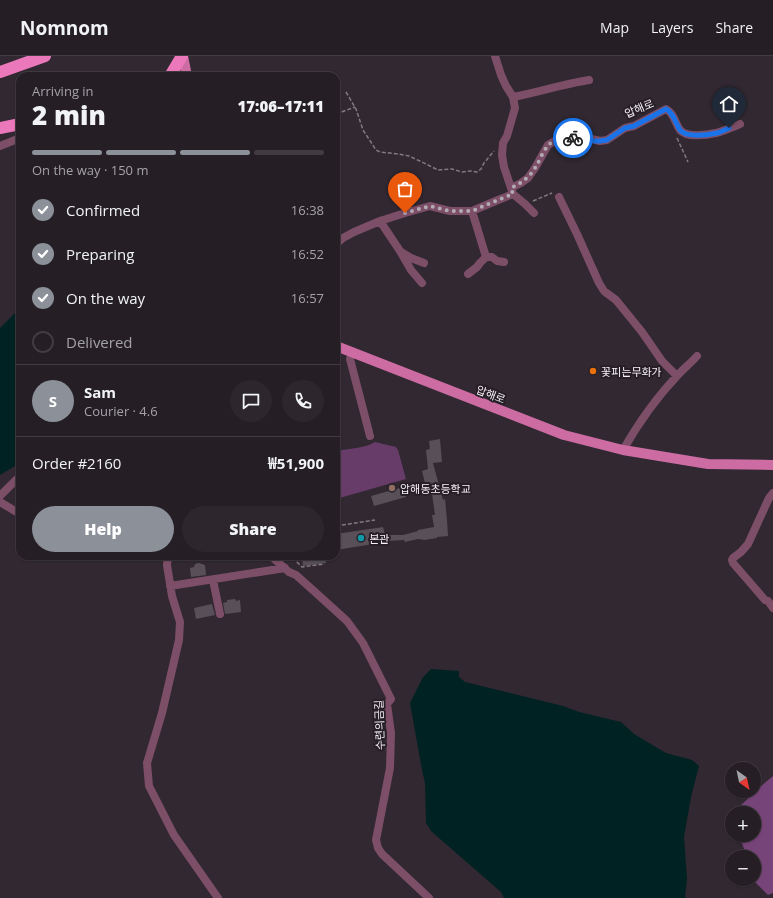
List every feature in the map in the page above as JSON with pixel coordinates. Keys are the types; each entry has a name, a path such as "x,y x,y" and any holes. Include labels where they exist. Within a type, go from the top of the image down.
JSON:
{"highway":[{"path":"0,72 45,56"},
{"path":"173,72 183,56"},
{"path":"0,128 16,125"}],"main road":[{"path":"183,56 186,72"},
{"name":"압해로","path":"340,348 564,435 623,450 708,464 773,465"}],"street":[{"path":"495,56 506,86 514,97 515,108 507,136 503,143 502,155 504,167 512,191 534,213"},
{"path":"514,97 589,80"},
{"name":"압해로","path":"340,241 354,232 380,221 430,206 450,211 472,211 498,200 528,178 548,145 557,140 583,137 594,141 607,140 625,128 634,126 666,109 670,111 681,131 685,134 698,135 717,133 740,124"},
{"path":"0,146 16,140"},
{"path":"558,197 604,291 616,300 642,332 662,361 677,376"},
{"path":"472,211 486,257"},
{"path":"380,221 411,270 422,283"},
{"path":"400,251 411,258 424,263"},
{"path":"468,274 486,257 492,257 504,262"},
{"path":"352,353 350,359 370,436"},
{"path":"623,450 652,406 677,376 697,356"},
{"path":"0,496 16,480"},
{"path":"773,493 769,498 748,544 732,560 764,600 768,601 773,608"},
{"path":"0,502 16,512"},
{"path":"168,560 172,596 180,622 179,640 162,713 147,763 149,786 174,835 218,898"},
{"name":"수련의금길","path":"276,560 289,572 296,575 347,621 362,643 391,699 387,704 391,733 390,768 376,840 378,848 382,854 429,898"},
{"path":"170,586 285,568"},
{"path":"213,580 220,614"}],"path":[{"path":"346,92 364,130 376,150 380,152 409,156 438,170 452,169 462,172 472,170 477,172 481,169 484,162 503,143"},
{"path":"340,112 354,107"},
{"path":"525,204 552,193 558,197"},
{"path":"340,525 375,520"},
{"path":"296,560 302,568 324,564"}],"shaded area":[{"path":"16,312 16,465 0,475 0,328"},
{"path":"375,442 396,447 406,479 340,498 340,450"},
{"path":"431,669 459,671 459,677 465,682 621,722 634,734 666,753 692,760 699,766 691,797 684,837 687,879 685,898 504,898 501,892 431,831 426,823 425,783 410,703 423,677"},
{"path":"773,776 773,893 768,895 759,886 761,886 761,850 744,850 742,842 761,842 761,806 740,806 749,798 761,798 761,786"}],"building":[{"path":"440,439 442,462 433,463 443,500 445,499 448,536 405,542 404,540 386,541 340,549 340,533 383,527 385,535 403,535 434,527 432,515 435,515 432,494 428,495 422,471 428,469 426,450 430,449 429,441"},
{"path":"403,487 406,497 374,506 371,496"},
{"path":"302,560 326,560 326,563 303,566"},
{"path":"199,563 205,565 206,575 191,577 190,568"},
{"path":"235,599 236,601 240,600 241,612 225,614 223,603 227,602 227,600"},
{"path":"212,604 215,615 196,619 194,608"}],"way so far":[{"path":"405,213 430,206 450,211 472,211 513,194 511,188 528,178 548,145 557,140 573,138"}],"place":[{"name":"꽃피는무화가","path":"593,371"},
{"name":"압해동초등학교","path":"392,488"},
{"name":"본관","path":"361,538"}],"route":[{"path":"573,138 583,137 594,141 607,140 618,131 634,126 666,109 670,111 681,131 685,134 698,135 717,133 729,128"}]}
